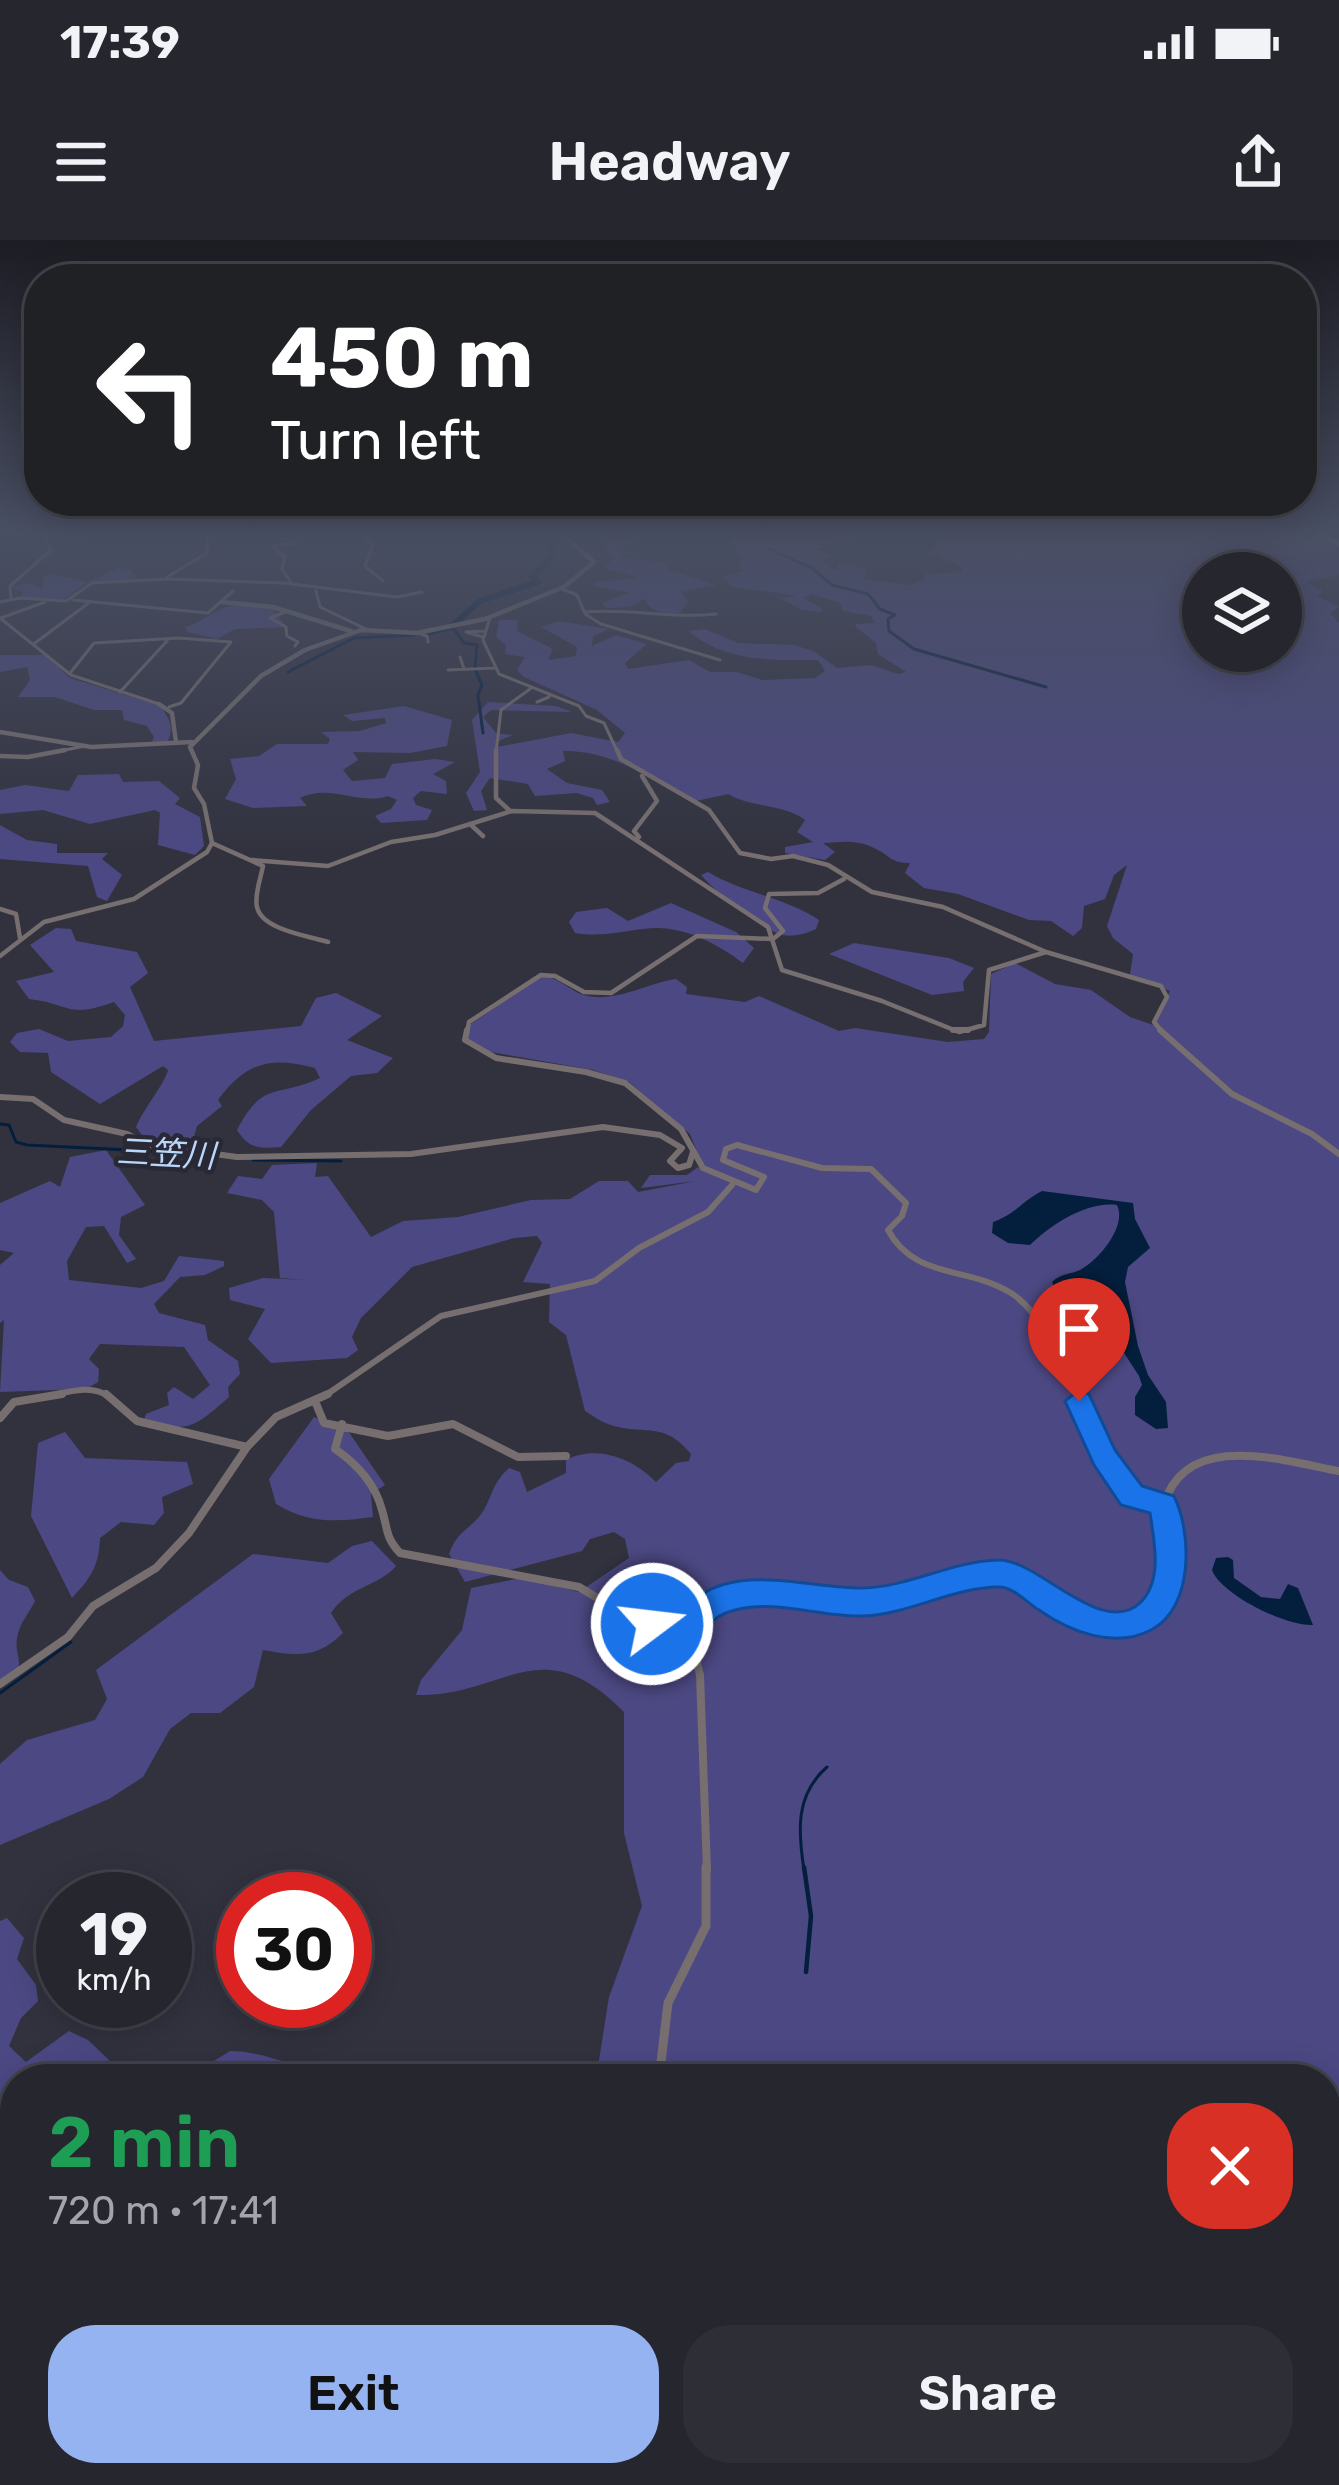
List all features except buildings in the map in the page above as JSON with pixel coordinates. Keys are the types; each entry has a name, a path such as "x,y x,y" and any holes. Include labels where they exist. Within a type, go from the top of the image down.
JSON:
{"street":[{"path":"32,641 70,672 169,707 182,703 231,642 212,641"},
{"path":"70,672 91,644 133,641"},
{"path":"120,692 166,641"},
{"path":"295,646 296,641"},
{"path":"0,956 20,938 65,914 142,896 202,856 212,843 204,805 194,788 198,765 190,752 192,742 265,674 335,641"},
{"path":"486,641 495,668"},
{"path":"644,641 719,660"},
{"path":"460,657 464,669"},
{"path":"448,670 495,668 530,689 579,706 586,716 604,723 618,756 709,810 742,854 771,859 794,856 828,866 876,894 943,907 1046,952 1161,986 1167,997 1154,1022 1192,1067 1265,1113 1317,1133 1339,1154"},
{"path":"512,811 496,798 494,759 501,746 497,717 502,706 530,689"},
{"path":"537,702 549,697"},
{"path":"169,707 176,742"},
{"path":"0,732 72,746 142,748 192,742"},
{"path":"0,756 28,757 72,746"},
{"path":"641,772 657,801 652,814 634,831 642,842"},
{"path":"252,860 328,866 391,842 512,811 595,813 768,927 778,965 791,976 882,1001 958,1032 984,1025 989,970 1046,952"},
{"path":"470,824 483,836"},
{"path":"212,843 263,869 256,904 259,914 278,927 328,942"},
{"path":"844,879 818,893 781,890 769,894 765,908 783,932 773,939 697,936 610,993 590,994 555,976 538,976 464,1028 464,1040 473,1048 622,1082 647,1099 694,1148 700,1166 749,1191 764,1182 755,1169 723,1160 726,1149 737,1145 822,1168 862,1167 878,1173 906,1202 902,1216 888,1229 891,1238 923,1265 964,1275 1024,1303 1065,1368 1114,1471 1136,1499 1163,1505"},
{"path":"0,909 16,914 20,938"},
{"path":"0,1097 33,1099 51,1117 128,1133 151,1146 274,1159 445,1151 513,1141 531,1132 582,1129 661,1132 682,1148 670,1161 678,1168 689,1165 694,1148"},
{"path":"0,1684 68,1637 93,1606 156,1568 209,1508 248,1447 276,1417 315,1402 441,1316 595,1281 645,1245 708,1213 732,1185"},
{"path":"0,1420 14,1402 103,1391 137,1421 248,1447"},
{"path":"315,1402 324,1423 388,1436 457,1424 518,1460 566,1456"},
{"path":"342,1424 335,1449 364,1470 386,1518 386,1538 400,1553 580,1587 624,1614 688,1630"},
{"path":"688,1630 703,1609 735,1595 796,1593 864,1602 998,1574 1016,1576 1056,1605 1088,1620 1132,1623 1156,1608 1168,1580 1172,1554 1163,1505 1182,1470 1199,1462 1249,1458 1339,1472"},
{"path":"660,2064 666,2008 708,1916 701,1821 700,1675 688,1630"}],"shaded area":[{"path":"501,641 537,641 553,649 548,660 576,656 577,647 566,641 593,641 592,646 603,641 636,641 647,644 625,663 628,669 689,660 710,672 737,672 763,680 815,678 825,671 818,660 733,654 702,641 795,645 837,668 871,665 906,672 878,654 873,641 1182,641 1182,672 1302,672 1302,641 1339,641 1339,2064 598,2064 609,1997 642,1906 624,1833 624,1712 595,1687 569,1674 545,1670 447,1693 416,1695 421,1680 462,1630 471,1588 521,1578 579,1592 629,1558 625,1539 614,1532 590,1539 582,1551 465,1582 449,1554 509,1468 520,1472 527,1492 566,1473 566,1460 578,1455 614,1456 656,1482 676,1463 689,1461 691,1454 663,1433 611,1425 585,1411 566,1335 549,1322 550,1284 523,1282 542,1243 537,1236 412,1267 361,1318 352,1337 358,1350 347,1358 271,1363 248,1339 265,1309 230,1300 229,1288 263,1278 306,1280 280,1278 274,1212 262,1200 227,1193 238,1176 262,1179 272,1165 317,1163 315,1177 328,1176 371,1237 403,1221 458,1217 531,1200 570,1199 599,1181 628,1181 638,1192 696,1181 641,1188 650,1175 704,1170 690,1134 629,1082 593,1070 491,1052 467,1040 468,1026 542,976 599,997 676,979 687,987 686,994 745,1002 759,996 839,1031 855,1028 948,1042 984,1039 989,1032 991,974 1015,963 1055,984 1091,990 1130,1017 1153,1025 1170,991 1130,975 1133,954 1113,938 1107,926 1127,865 1114,875 1105,899 1084,906 1082,928 1073,936 1051,921 1029,920 958,894 924,888 905,873 910,863 861,843 823,843 835,852 825,860 785,853 785,847 813,842 797,832 805,820 797,815 728,794 696,801 598,755 563,751 565,761 547,769 567,783 602,790 610,802 597,805 593,798 577,793 535,796 528,784 490,778 481,791 487,810 474,811 466,793 480,772 472,720 488,702 556,706 572,712 491,710 483,717 496,733 513,735 496,742 497,747 571,733 618,742 625,733 597,710 524,677 517,670 525,657 505,654 506,645"},
{"path":"0,655 46,655 70,678 161,706 170,723 170,737 167,742 151,744 154,737 147,726 124,720 122,710 94,710 55,697 18,697 30,680 27,667 0,672"},
{"path":"404,706 452,720 447,746 410,753 353,752 358,760 343,770 352,781 385,778 392,764 435,759 455,762 433,774 446,781 447,794 421,791 413,798 416,805 432,810 427,820 381,823 375,816 391,809 397,800 388,796 322,793 300,798 307,806 253,808 225,799 236,779 230,759 259,756 277,744 328,744 330,739 321,732 360,731 386,723 385,718 352,721 343,715"},
{"path":"119,774 123,782 159,781 180,798 175,804 200,817 204,846 195,855 158,845 160,813 155,810 90,824 43,810 0,814 0,790 25,785 69,791 78,775"},
{"path":"0,825 27,840 57,844 57,853 108,853 102,859 122,875 107,901 97,897 88,866 0,859"},
{"path":"708,872 806,912 819,920 816,929 793,935 771,930 716,890 701,875"},
{"path":"671,903 736,932 754,948 743,963 709,941 683,932 656,928 584,934 575,933 569,922 576,912 607,908 628,921"},
{"path":"56,928 71,929 76,941 137,952 148,973 130,987 154,1041 301,1026 316,998 336,993 382,1016 347,1040 393,1058 377,1073 351,1076 311,1110 281,1147 256,1146 237,1130 263,1097 320,1078 315,1068 272,1063 249,1070 218,1100 222,1106 197,1126 191,1147 144,1138 136,1127 166,1076 168,1070 163,1066 100,1104 51,1072 48,1053 20,1052 10,1042 17,1033 39,1029 68,1041 111,1037 123,1026 125,1015 114,1002 70,1009 29,999 16,981 54,972 30,945"},
{"path":"854,943 949,958 974,968 963,982 964,991 932,995 829,954"},
{"path":"106,1150 145,1205 121,1217 119,1235 136,1259 127,1263 104,1226 86,1227 67,1261 69,1280 141,1288 164,1281 179,1256 224,1261 224,1266 205,1275 180,1277 154,1304 159,1313 205,1325 208,1340 238,1361 240,1374 228,1387 229,1397 190,1425 171,1427 144,1420 146,1414 169,1405 167,1393 174,1387 193,1399 210,1385 184,1347 100,1344 89,1359 99,1369 98,1382 86,1389 0,1392 4,1320 0,1323 0,1265 14,1253 0,1250 0,1203 50,1181 60,1187 70,1157"},
{"path":"314,1417 348,1431 385,1485 371,1494 373,1517 323,1520 276,1504 269,1479"},
{"path":"65,1432 85,1458 187,1462 193,1484 162,1497 164,1513 154,1525 121,1522 100,1538 93,1571 72,1598 31,1516 38,1443"},
{"path":"372,1541 396,1566 338,1604 331,1613 343,1633 306,1654 263,1650 254,1687 220,1713 191,1713 170,1729 143,1777 109,1799 0,1845 0,1764 27,1740 95,1720 107,1699 96,1670 253,1554 328,1563 352,1546"},
{"path":"0,1570 9,1580 28,1587 35,1601 19,1630 19,1665 0,1685"},
{"path":"7,1918 24,1938 17,1959 36,1985 36,2003 21,2018 9,2046 26,2062 69,2031 88,2040 109,2060 108,2064 0,2064 0,1921"},
{"path":"230,2051 290,2064 209,2064"}],"water":[{"path":"1042,1191 1133,1203 1135,1219 1150,1248 1128,1267 1125,1282 1138,1346 1148,1375 1166,1402 1168,1428 1156,1429 1135,1415 1135,1397 1142,1385 1139,1376 1095,1308 1058,1296 1052,1282 1080,1270 1103,1250 1115,1232 1117,1205 1081,1211 1030,1245 1008,1243 992,1233 993,1222"},
{"path":"1216,1558 1233,1560 1234,1578 1261,1597 1280,1599 1288,1584 1298,1588 1313,1625 1272,1615 1228,1589 1212,1570"}],"waterway":[{"path":"288,672 349,641"},
{"path":"462,641 477,645 475,669 482,685 478,695 483,733"},
{"path":"903,641 914,649 1046,687"},
{"name":"三笠川","path":"0,1124 9,1125 16,1142 27,1145 190,1153"},
{"name":"三笠川","path":"253,1160 341,1161"},
{"path":"0,1693 71,1642"},
{"path":"804,1870 801,1814 809,1789 827,1767"},
{"path":"804,1867 811,1916 806,1972"}],"route":[{"path":"652,1624 688,1630 703,1609 735,1595 796,1593 864,1602 998,1574 1016,1576 1056,1605 1088,1620 1107,1625 1142,1620 1156,1608 1168,1580 1172,1554 1163,1505 1132,1496 1104,1457 1079,1401"}]}
